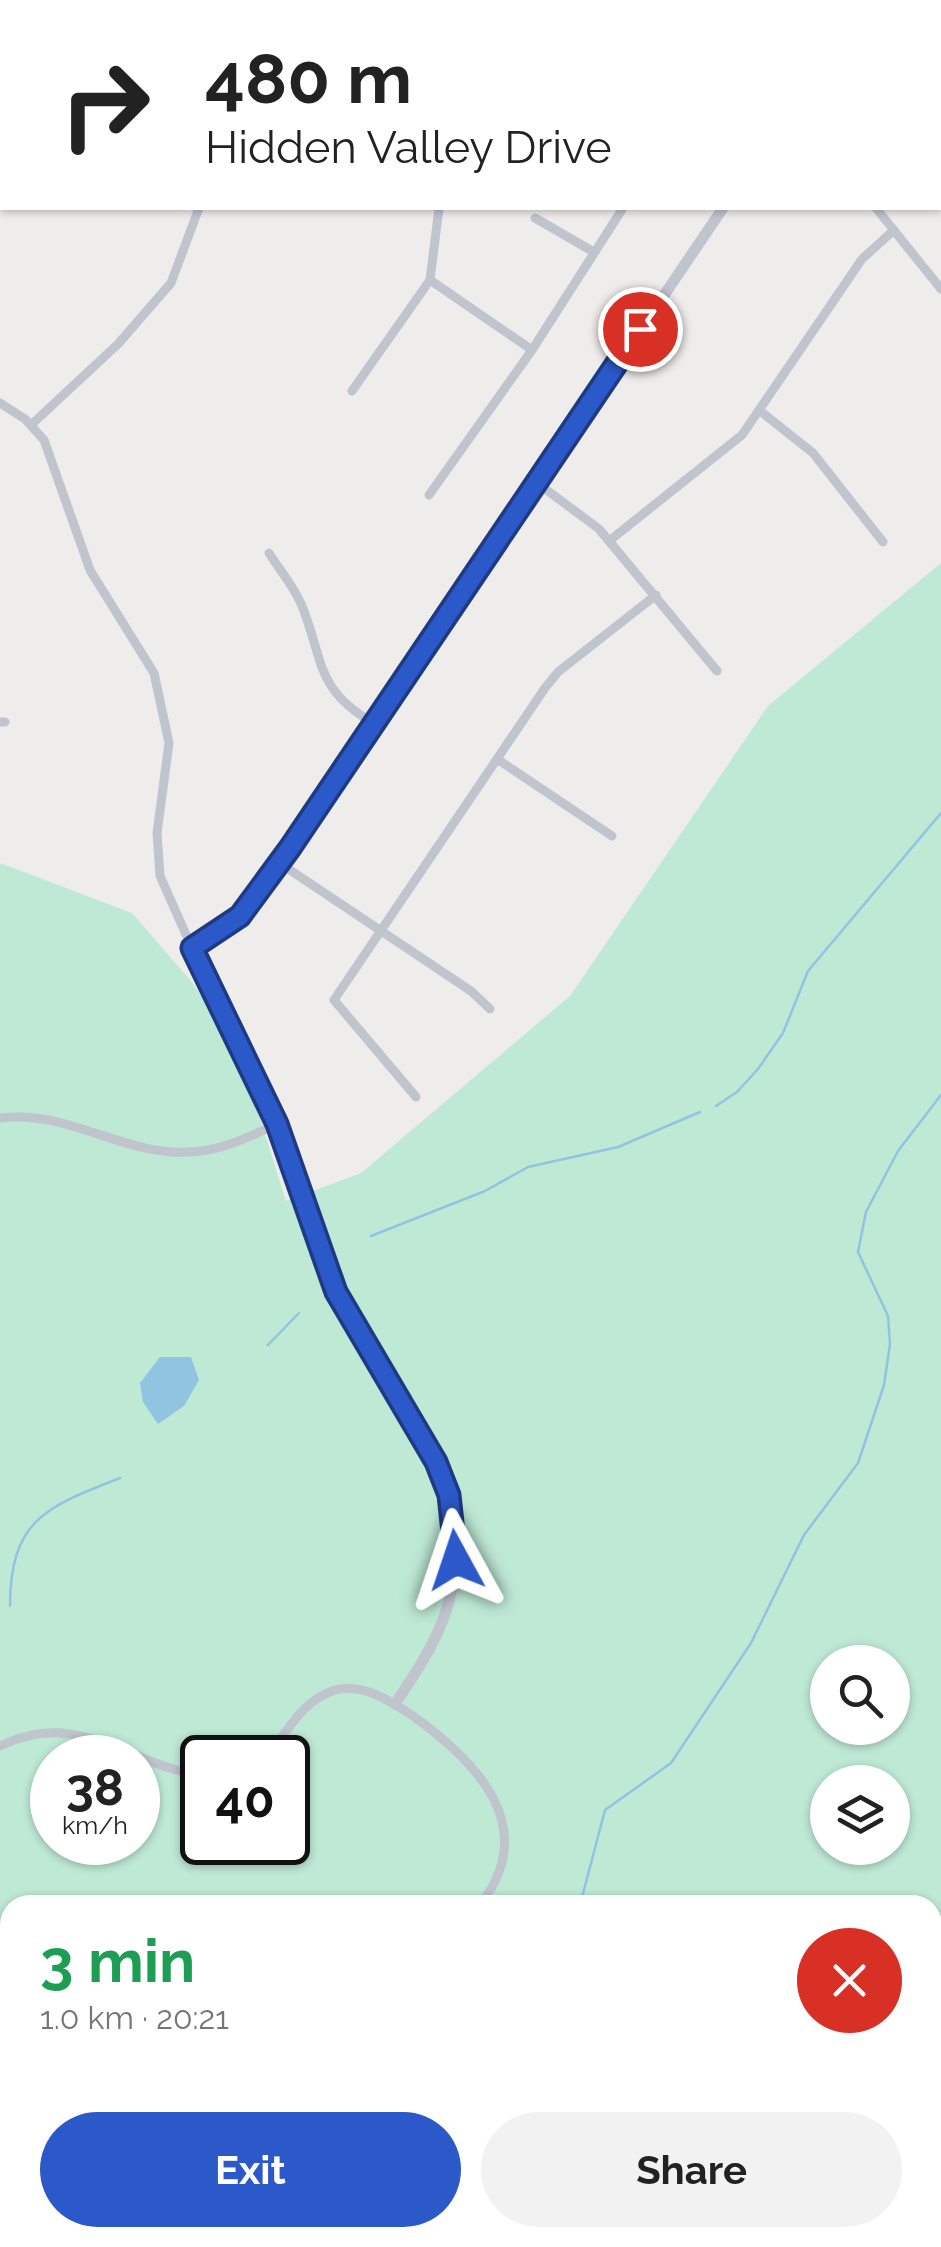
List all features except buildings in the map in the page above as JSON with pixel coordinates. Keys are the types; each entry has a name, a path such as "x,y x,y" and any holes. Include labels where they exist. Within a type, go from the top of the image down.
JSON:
{"street":[{"path":"30,426 118,344 172,283 198,210"},
{"path":"352,391 430,280 439,210"},
{"path":"429,495 532,350 622,210"},
{"path":"192,948 240,916 722,210"},
{"path":"878,210 941,289"},
{"path":"535,218 592,251"},
{"path":"609,541 729,448 862,260 894,230"},
{"path":"430,280 532,350"},
{"path":"0,403 30,426 55,463 90,570 147,660 162,695 169,743 156,852 168,898 277,1124 336,1292 436,1462 449,1495 456,1560 450,1604 433,1649 395,1704"},
{"path":"759,410 813,453 883,542"},
{"path":"536,482 576,508 609,541 717,671"},
{"path":"268,552 296,591 325,681 340,700 373,723"},
{"path":"416,1097 334,1000 558,672 656,595"},
{"path":"497,760 612,836"},
{"path":"278,862 471,991 490,1010"},
{"path":"0,1118 52,1117 158,1150 186,1152 214,1149 277,1124"},
{"path":"282,1735 298,1713 318,1697 341,1688 357,1689 395,1704 457,1748 494,1798 505,1845 495,1886 488,1895"},
{"path":"0,1746 33,1734 80,1734 180,1768"}],"green space":[{"path":"941,563 941,1895 0,1895 0,863 132,913 191,981 220,1022 248,1080 286,1201 361,1173 570,996 768,706"}],"water":[{"path":"160,1357 191,1357 199,1380 184,1406 158,1424 143,1402 140,1383"}],"waterway":[{"path":"716,1106 737,1092 758,1069 783,1033 808,971 941,813"},
{"path":"583,1895 605,1810 671,1763 751,1643 804,1535 858,1463 884,1385 890,1344 888,1316 858,1252 866,1212 898,1151 941,1095"},
{"path":"371,1236 485,1191 528,1167 618,1147 700,1112"},
{"path":"268,1345 299,1313"},
{"path":"10,1606 17,1553 38,1520 73,1497 120,1478"}],"route":[{"path":"456,1560 449,1495 436,1462 336,1292 277,1124 233,1025 192,948 240,916 290,848 640,329"}]}
